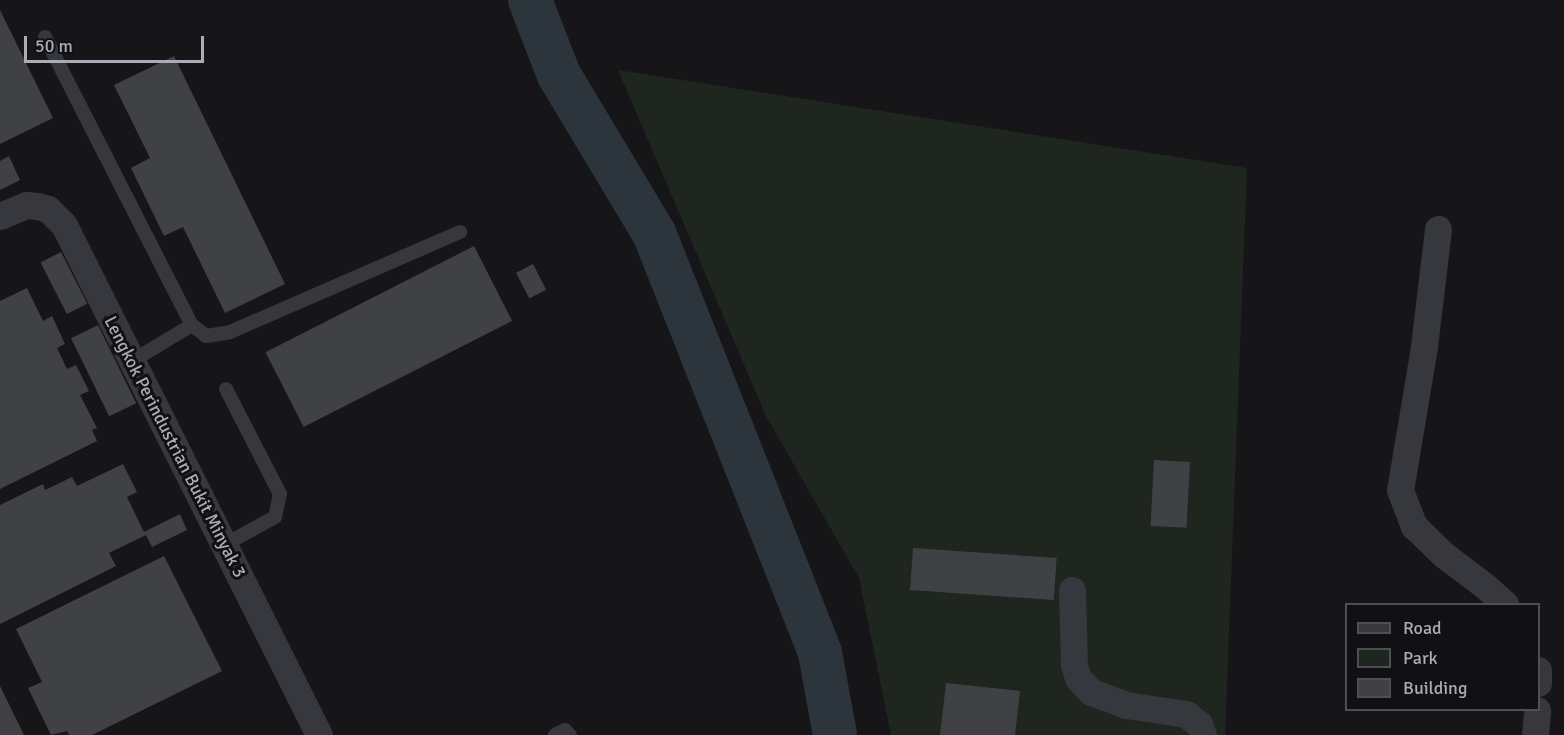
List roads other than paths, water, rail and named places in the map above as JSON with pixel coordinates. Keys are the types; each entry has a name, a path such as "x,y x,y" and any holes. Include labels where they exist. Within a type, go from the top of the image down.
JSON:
{"street":[{"name":"Lengkok Perindustrian Bukit Minyak 3","path":"0,216 26,205 48,209 57,215 319,735"},
{"path":"1438,229 1424,347 1400,490 1414,526 1444,555 1504,603"},
{"path":"1072,590 1074,665 1078,678 1084,685 1091,692 1126,705 1186,714 1199,724 1203,735"},
{"path":"1535,735 1536,711"}],"lane":[{"path":"45,37 192,325 206,336 230,332 460,232"},
{"path":"132,361 192,325"},
{"path":"224,545 275,517 280,494 226,389"},
{"path":"555,735 565,730 570,735"}],"waterway":[{"path":"530,0 559,75 654,233 820,653 835,735"}]}
